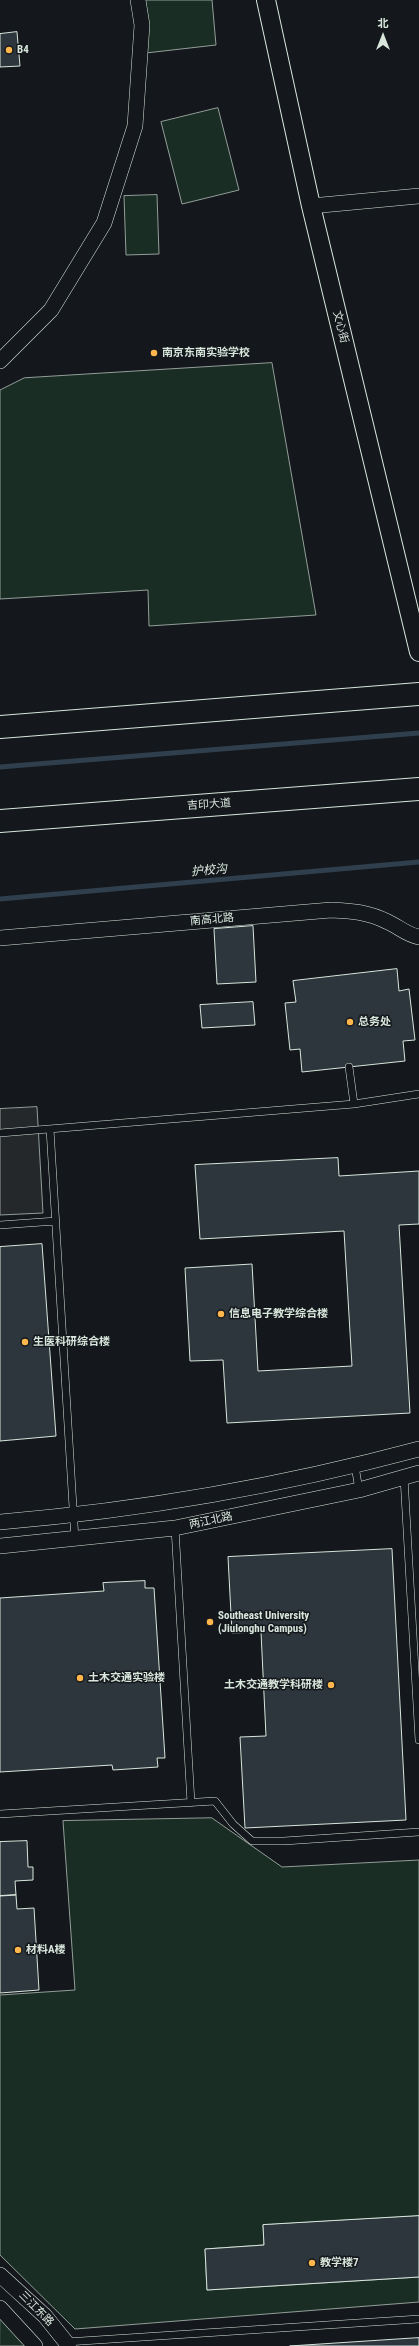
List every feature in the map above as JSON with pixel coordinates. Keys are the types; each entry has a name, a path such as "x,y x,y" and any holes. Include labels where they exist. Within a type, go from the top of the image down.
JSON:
{"main road":[{"path":"0,727 419,694"},
{"name":"吉印大道","path":"0,822 419,789"}],"street":[{"path":"0,361 51,310 104,223 135,126 142,25 138,0"},
{"name":"文心街","path":"266,0 311,206 419,652"},
{"path":"311,206 419,196"},
{"name":"南高北路","path":"0,938 331,910 362,912 389,922 411,936 419,937"},
{"path":"0,1522 74,1516 210,1497 355,1466 419,1449"},
{"name":"两江北路","path":"0,1546 75,1540 175,1528 359,1490 419,1473"},
{"name":"三江东路","path":"0,2275 45,2316 67,2344"},
{"path":"0,2308 35,2346"}],"lane":[{"path":"349,1067 354,1104"},
{"path":"0,1133 354,1104 419,1094"},
{"path":"50,1129 75,1540"},
{"path":"0,1225 56,1221"},
{"path":"355,1466 359,1490"},
{"path":"404,1477 419,1740"},
{"path":"175,1528 191,1803"},
{"path":"0,1814 215,1801 233,1824 252,1841 284,1841 419,1832"},
{"path":"67,2344 419,2319"}],"green space":[{"path":"140,0 212,0 216,45 146,53"},
{"path":"218,108 239,190 182,204 161,122"},
{"path":"157,195 159,254 126,255 124,196"},
{"path":"272,363 316,615 149,626 148,590 0,599 0,390 24,378"},
{"path":"212,1818 282,1867 419,1860 419,2216 263,2225 264,2245 205,2249 207,2290 419,2277 419,2302 75,2329 0,2255 0,1995 75,1990 63,1821"},
{"path":"0,2313 30,2346 0,2346"}],"shaded area":[{"path":"37,1107 43,1213 0,1215 0,1109"}],"building":[{"name":"B4","path":"17,32 20,66 0,67 0,34"},
{"path":"253,926 256,982 217,984 214,929"},
{"name":"总务处","path":"397,969 399,991 409,989 415,1040 403,1041 405,1061 302,1072 300,1049 290,1050 285,1003 296,1002 293,981"},
{"path":"253,1002 255,1025 202,1028 200,1005"},
{"name":"信息电子教学综合楼","path":"338,1158 339,1176 419,1171 419,1224 399,1225 410,1413 227,1423 223,1360 190,1361 185,1268 252,1264 258,1371 352,1366 344,1231 200,1239 195,1165"},
{"name":"生医科研综合楼","path":"42,1244 56,1436 0,1441 0,1247"},
{"name":"土木交通教学科研楼","path":"392,1549 406,1820 245,1828 240,1737 266,1736 261,1632 232,1633 228,1557"},
{"name":"土木交通实验楼","path":"145,1581 145,1588 154,1588 165,1758 157,1758 158,1767 113,1770 112,1765 0,1772 0,1598 104,1591 103,1583"},
{"path":"27,1841 28,1867 33,1867 33,1880 15,1881 16,1895 0,1896 0,1842"},
{"name":"材料A楼","path":"16,1895 17,1909 34,1908 39,1990 0,1993 0,1896"},
{"name":"教学楼7","path":"419,2216 419,2277 207,2290 205,2249 264,2245 263,2225"},
{"path":"419,2338 419,2346 290,2346"}],"waterway":[{"path":"0,767 419,733"},
{"name":"护校沟","path":"0,899 419,862"}],"place":[{"name":"B4","path":"9,50"},
{"name":"南京东南实验学校","path":"154,353"},
{"name":"总务处","path":"350,1022"},
{"name":"信息电子教学综合楼","path":"221,1314"},
{"name":"生医科研综合楼","path":"25,1342"},
{"name":"Southeast University (Jiulonghu Campus)","path":"210,1622"},
{"name":"土木交通实验楼","path":"80,1678"},
{"name":"土木交通教学科研楼","path":"331,1685"},
{"name":"材料A楼","path":"18,1950"},
{"name":"教学楼7","path":"312,2263"}]}
